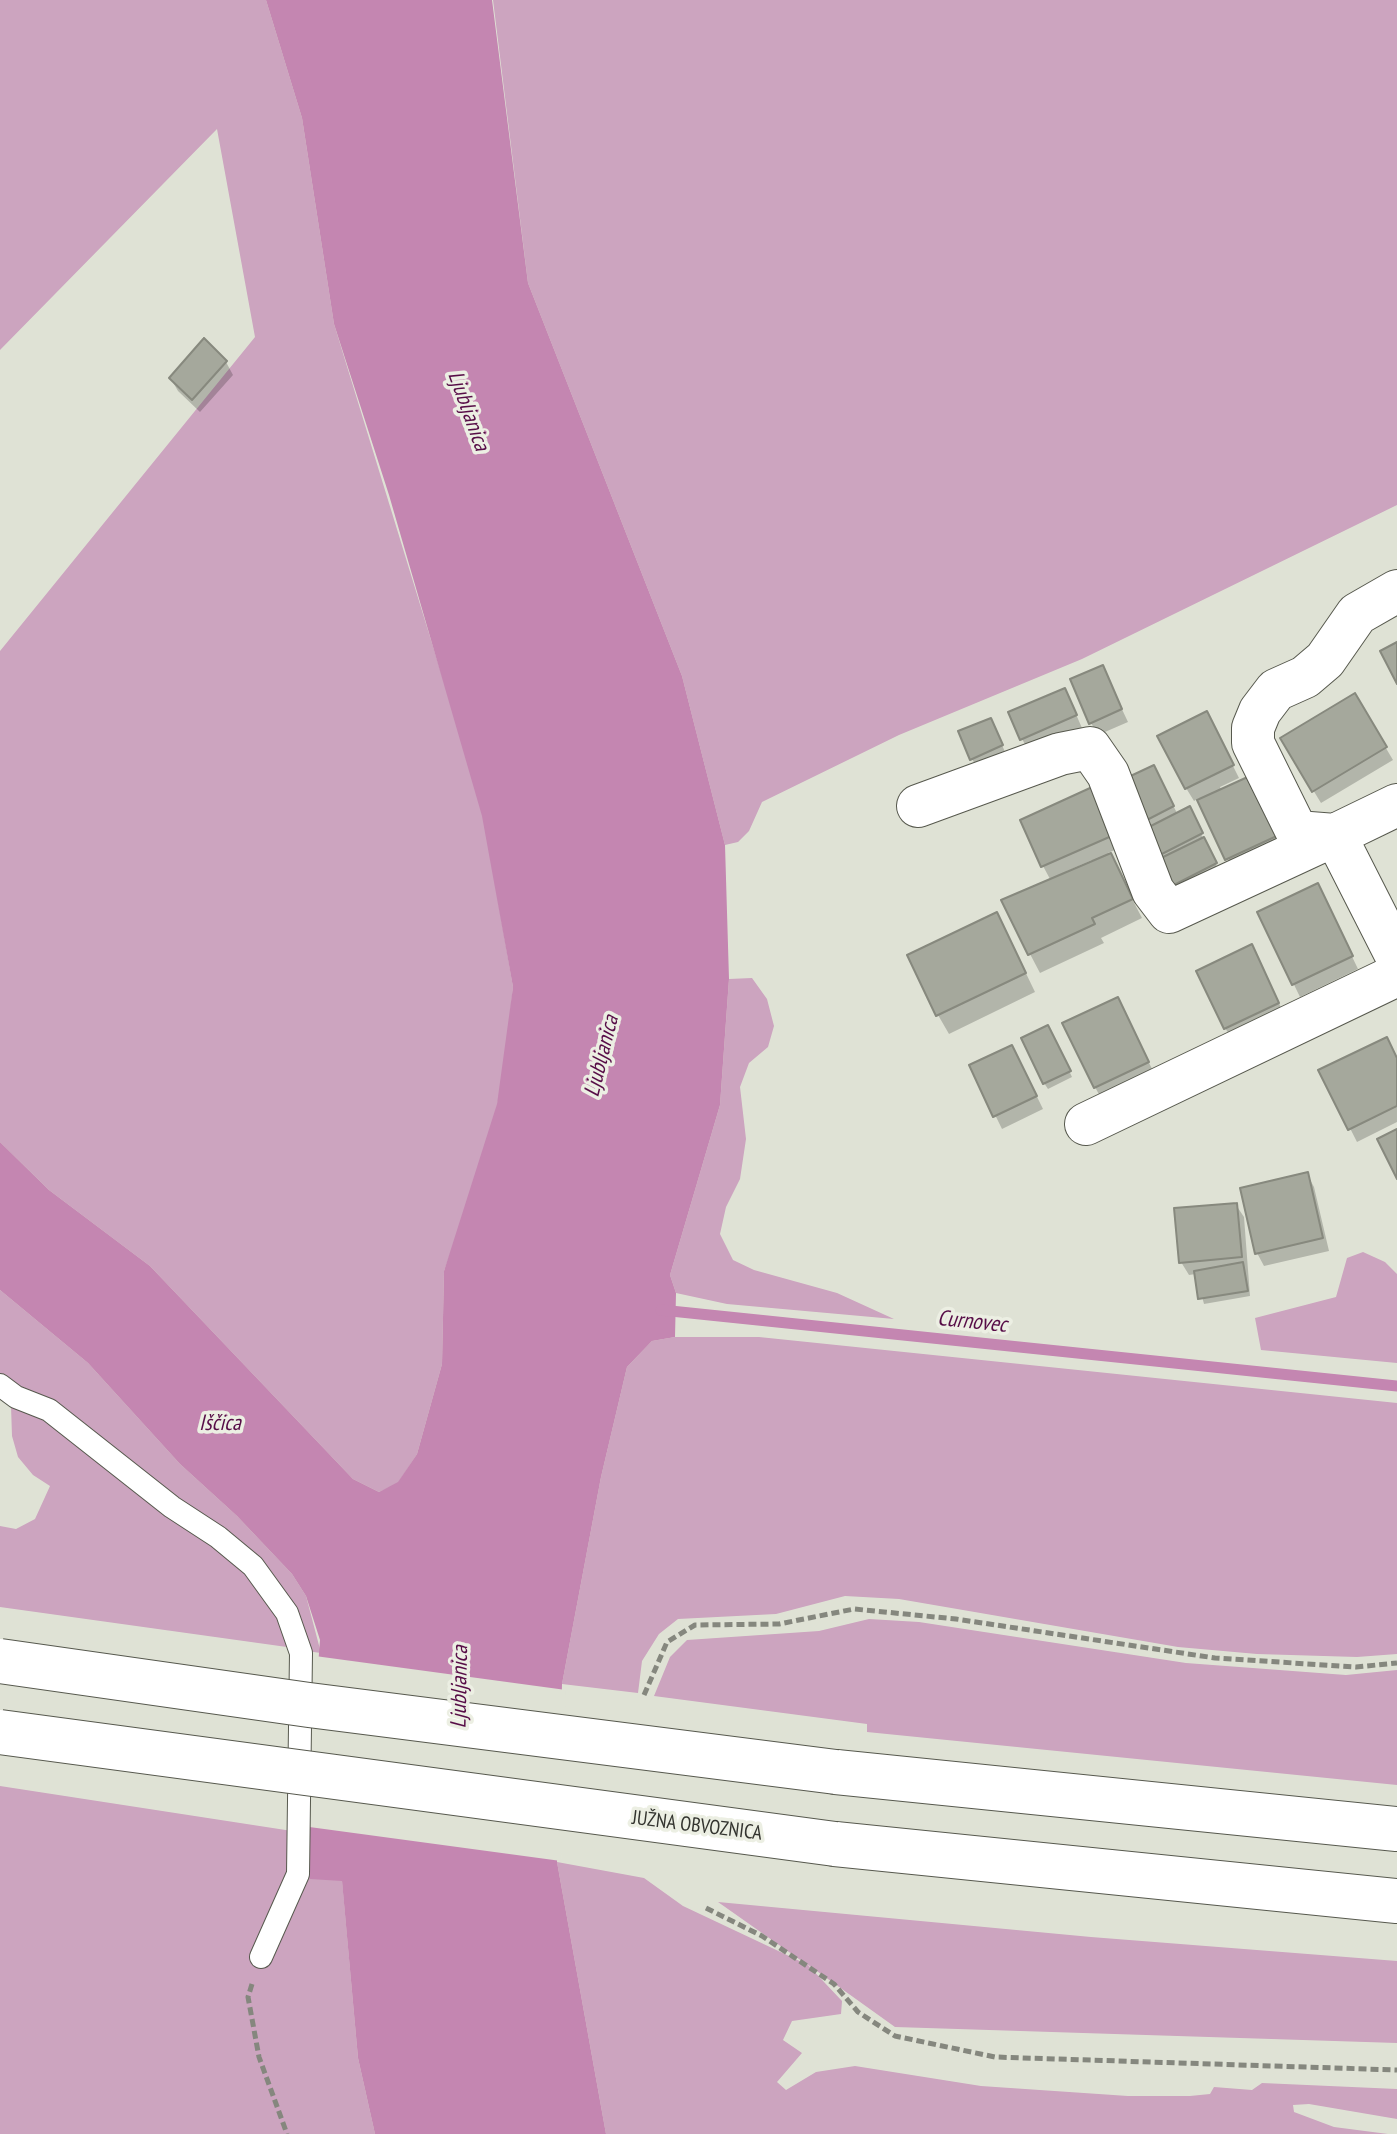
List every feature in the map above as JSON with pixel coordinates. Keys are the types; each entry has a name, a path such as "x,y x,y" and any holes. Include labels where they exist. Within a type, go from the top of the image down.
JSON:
{"highway":[{"path":"0,1661 309,1705 836,1772 1397,1829"},
{"name":"JUŽNA OBVOZNICA","path":"0,1732 835,1844 1397,1901"}],"street":[{"path":"1335,835 1297,832 1253,743 1253,728 1260,711 1276,690 1315,669 1325,660 1357,614 1397,591"},
{"path":"918,806 1060,754 1090,748 1108,774 1153,891 1169,912 1397,805"},
{"path":"1335,835 1397,957"},
{"path":"1086,1124 1397,975"}],"lane":[{"path":"0,1385 16,1397 49,1410 172,1507 218,1537 253,1566 287,1613 301,1653 298,1874 261,1957"}],"path":[{"path":"644,1695 667,1642 695,1625 779,1624 854,1609 956,1619 1215,1658 1356,1667 1397,1663"},
{"path":"706,1908 762,1936 834,1984 858,2012 895,2036 995,2057 1397,2070"},
{"path":"261,1957 248,1997 259,2057 287,2134"}],"shaded area":[{"path":"0,0 266,0 302,118 334,324 481,803 513,987 504,1071 489,1145 444,1271 442,1364 417,1454 398,1483 379,1492 353,1479 150,1266 49,1190 0,1142 0,651 255,337 217,129 0,350"},
{"path":"493,0 1397,0 1397,505 1082,659 899,735 762,802 749,831 738,842 725,845 682,676 528,283"},
{"path":"752,978 767,999 774,1026 768,1047 749,1063 740,1087 746,1139 740,1179 726,1207 720,1234 733,1260 754,1270 837,1293 894,1319 727,1304 676,1293 670,1275 720,1105 729,979"},
{"path":"1363,1252 1385,1262 1397,1274 1397,1363 1261,1350 1255,1318 1336,1297 1347,1258"},
{"path":"0,1290 88,1363 180,1464 237,1516 292,1574 306,1596 321,1653 306,1651 275,1582 0,1377"},
{"path":"675,1337 759,1337 1397,1403 1397,1654 1357,1657 1257,1654 1178,1647 899,1599 845,1596 776,1614 678,1619 659,1634 642,1661 638,1693 562,1684 601,1477 627,1367 652,1341"},
{"path":"11,1406 43,1416 263,1585 294,1648 0,1607 0,1526 16,1529 35,1519 50,1486 33,1475 18,1457 12,1436"},
{"path":"869,1619 919,1622 1186,1663 1346,1675 1397,1670 1397,1785 867,1732 867,1724 654,1696 670,1657 687,1640 819,1631"},
{"path":"0,1786 305,1833 342,1880 358,2058 375,2134 0,2134"},
{"path":"557,1862 644,1878 683,1906 806,1964 718,1902 1091,1937 1397,1961 1397,2043 895,2027 807,1964 842,2001 841,2014 792,2021 783,2040 802,2053 777,2082 786,2090 816,2072 855,2066 981,2086 1128,2096 1210,2094 1214,2087 1252,2090 1262,2083 1397,2089 1397,2119 1309,2104 1293,2105 1294,2112 1334,2127 1388,2134 606,2134"}],"water":[{"path":"266,0 492,0 528,283 682,676 725,845 729,979 720,1105 670,1275 676,1293 675,1337 652,1341 627,1367 601,1477 562,1684 557,1862 606,2134 375,2134 358,2058 342,1881 310,1879 305,1833 320,1640 306,1596 292,1574 237,1516 180,1464 88,1363 0,1290 0,1142 49,1190 150,1266 353,1479 379,1492 398,1482 417,1454 442,1364 444,1271 497,1104 513,987 482,816 389,495 334,324 302,118"}],"pier":[{"path":"315,1656 566,1690 561,1861 302,1826"}],"building":[{"path":"204,338 227,361 192,400 169,378"},
{"path":"1397,642 1397,684 1380,651"},
{"path":"1103,665 1122,709 1089,724 1070,679"},
{"path":"1065,688 1077,715 1020,740 1008,712"},
{"path":"1355,693 1387,747 1312,792 1280,738"},
{"path":"1207,711 1234,765 1185,789 1157,736"},
{"path":"991,718 1003,745 970,760 958,731"},
{"path":"1154,765 1174,806 1143,822 1122,780"},
{"path":"1252,775 1279,835 1225,860 1197,800"},
{"path":"1101,783 1123,831 1041,867 1020,820"},
{"path":"1190,806 1203,833 1156,857 1143,830"},
{"path":"1204,837 1217,863 1172,886 1159,859"},
{"path":"1111,853 1133,899 1092,918 1095,924 1028,955 1001,900"},
{"path":"1318,883 1353,956 1292,985 1257,912"},
{"path":"997,912 1026,973 936,1016 907,955"},
{"path":"1252,944 1279,1003 1224,1029 1196,971"},
{"path":"1118,997 1149,1062 1094,1088 1062,1023"},
{"path":"1048,1025 1071,1071 1043,1084 1021,1038"},
{"path":"1387,1037 1397,1058 1397,1106 1348,1130 1318,1070"},
{"path":"1012,1045 1037,1096 993,1117 969,1065"},
{"path":"1397,1129 1397,1179 1377,1139"},
{"path":"1308,1172 1323,1238 1255,1254 1240,1188"},
{"path":"1237,1203 1242,1257 1179,1263 1174,1208"},
{"path":"1243,1262 1248,1291 1198,1299 1194,1271"}],"waterway":[{"name":"Curnovec","path":"661,1310 1397,1386"}],"water label":[{"name":"Ljubljanica","path":"468,411"},
{"name":"Ljubljanica","path":"602,1056"},
{"name":"Iščica","path":"220,1424"},
{"name":"Ljubljanica","path":"460,1687"}]}
